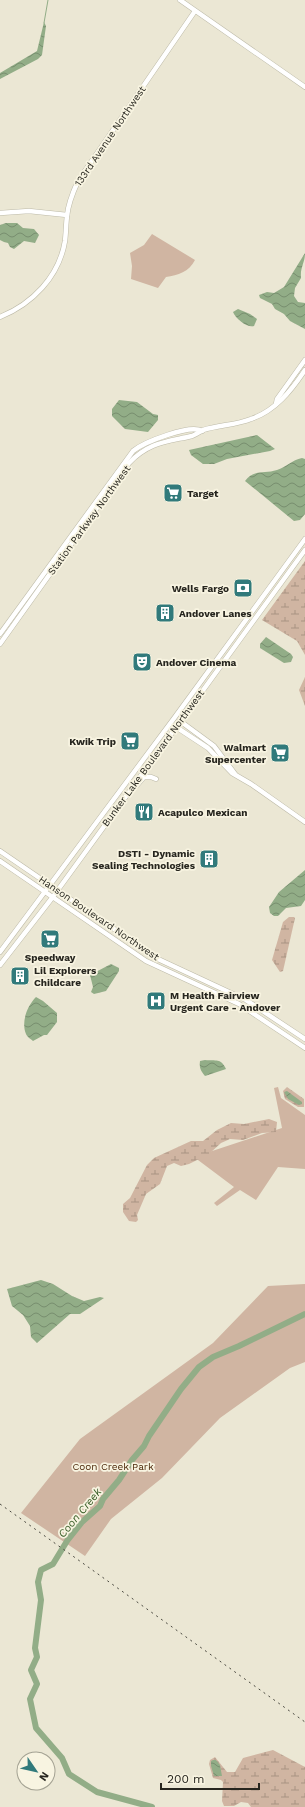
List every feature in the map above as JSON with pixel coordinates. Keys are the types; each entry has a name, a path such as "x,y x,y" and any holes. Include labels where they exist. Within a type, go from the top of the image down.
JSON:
{"main road":[{"path":"180,0 305,87"},
{"name":"133rd Avenue Northwest","path":"0,317 26,304 52,276 64,245 67,215 71,197 78,181 195,11"},
{"path":"0,213 29,212 67,215"},
{"name":"Station Parkway Northwest","path":"276,404 277,399 305,360"},
{"name":"Station Parkway Northwest","path":"0,634 122,469 137,455 146,448 170,440 198,434 202,430 251,419 262,414 289,393 305,370"},
{"name":"Station Parkway Northwest","path":"0,644 122,469"},
{"name":"Bunker Lake Boulevard Northwest","path":"0,952 305,539"},
{"name":"Bunker Lake Boulevard Northwest","path":"0,965 52,898 305,550"},
{"path":"180,721 214,746 235,774"},
{"path":"176,726 208,748 232,773 305,822"},
{"path":"122,801 143,778 148,776 156,779"},
{"name":"Hanson Boulevard Northwest","path":"0,852 158,959 246,1000 305,1039"},
{"name":"Hanson Boulevard Northwest","path":"0,861 146,961 239,1004 305,1048"}],"green space":[{"path":"152,234 195,260 190,267 183,272 166,277 158,288 131,279 132,266 130,253 144,245"},
{"path":"305,561 305,655 297,641 262,620"},
{"path":"305,677 305,706 299,690"},
{"path":"289,917 295,918 283,971 280,972 272,960 283,922"},
{"path":"278,1087 281,1098 305,1115 305,1169 278,1167 256,1200 240,1190 217,1206 214,1203 234,1187 194,1157 282,1128 274,1088"},
{"path":"287,1087 304,1099 304,1107 298,1107 285,1099 283,1091"},
{"path":"269,1119 277,1122 276,1132 262,1133 243,1140 230,1139 221,1143 209,1154 189,1164 181,1166 174,1163 167,1166 160,1184 146,1194 137,1215 138,1220 136,1222 129,1221 123,1212 123,1204 130,1198 147,1165 154,1158 191,1141 203,1141 217,1130 231,1123 244,1124"},
{"name":"Coon Creek Park","path":"305,1284 305,1362 290,1368 220,1418 162,1478 111,1519 85,1556 21,1513 80,1439 213,1343 268,1286"},
{"path":"273,1750 305,1767 305,1807 251,1807 248,1803 241,1802 234,1806 224,1806 222,1801 223,1782 213,1778 209,1764 210,1760 215,1757 227,1772 235,1772 243,1758"}],"water":[{"path":"44,22 46,26 42,55 38,59 0,79 0,73 37,51"},
{"path":"6,223 17,223 23,228 34,229 39,235 35,243 24,241 14,249 10,247 8,243 0,240 0,225"},
{"path":"305,253 301,278 295,288 294,296 298,302 305,303 305,329 290,321 284,314 275,309 272,304 260,298 259,295 267,292 274,293 284,287"},
{"path":"238,309 257,319 254,326 248,326 237,317 233,312"},
{"path":"119,400 137,402 153,414 158,415 158,420 148,432 125,429 112,416 112,409"},
{"path":"257,435 275,449 227,459 214,464 203,464 191,455 189,450"},
{"path":"302,458 305,459 305,514 300,520 294,521 245,481 248,477 256,473 277,470 295,460"},
{"path":"266,637 291,654 293,657 291,662 284,663 260,648 260,644"},
{"path":"305,870 305,900 301,906 286,908 278,916 274,916 270,913 269,907 279,892"},
{"path":"111,964 119,968 119,971 106,991 94,994 91,992 93,987 90,975"},
{"path":"36,997 57,1013 57,1022 47,1035 33,1041 28,1037 24,1024 28,1009"},
{"path":"215,1060 220,1062 226,1069 205,1076 202,1073 200,1061"},
{"path":"287,1091 302,1102 302,1104 299,1105 288,1099 284,1092"},
{"path":"41,1280 53,1284 72,1296 84,1301 100,1297 104,1298 80,1314 70,1314 37,1343 31,1337 30,1326 23,1315 12,1306 7,1289"},
{"path":"216,1760 220,1765 222,1776 214,1776 211,1766 211,1761"}],"waterway":[{"path":"44,23 48,0"},
{"name":"Coon Creek","path":"152,1807 97,1792 69,1774 62,1758 36,1728 30,1699 37,1684 31,1670 37,1657 35,1648 41,1600 38,1582 41,1570 53,1564 67,1541 82,1522 100,1506 103,1499 144,1446 149,1436 181,1389 199,1367 213,1357 305,1314"}],"railway":[{"path":"0,1504 305,1722"}],"place":[{"name":"Target","path":"173,493"},
{"name":"Wells Fargo","path":"243,588"},
{"name":"Andover Lanes","path":"165,613"},
{"name":"Andover Cinema","path":"142,662"},
{"name":"Kwik Trip","path":"130,741"},
{"name":"Walmart Supercenter","path":"280,753"},
{"name":"Acapulco Mexican","path":"144,812"},
{"name":"DSTI - Dynamic Sealing Technologies","path":"209,859"},
{"name":"Speedway","path":"50,939"},
{"name":"Lil Explorers Childcare","path":"20,976"},
{"name":"M Health Fairview Urgent Care - Andover","path":"156,1001"}]}
